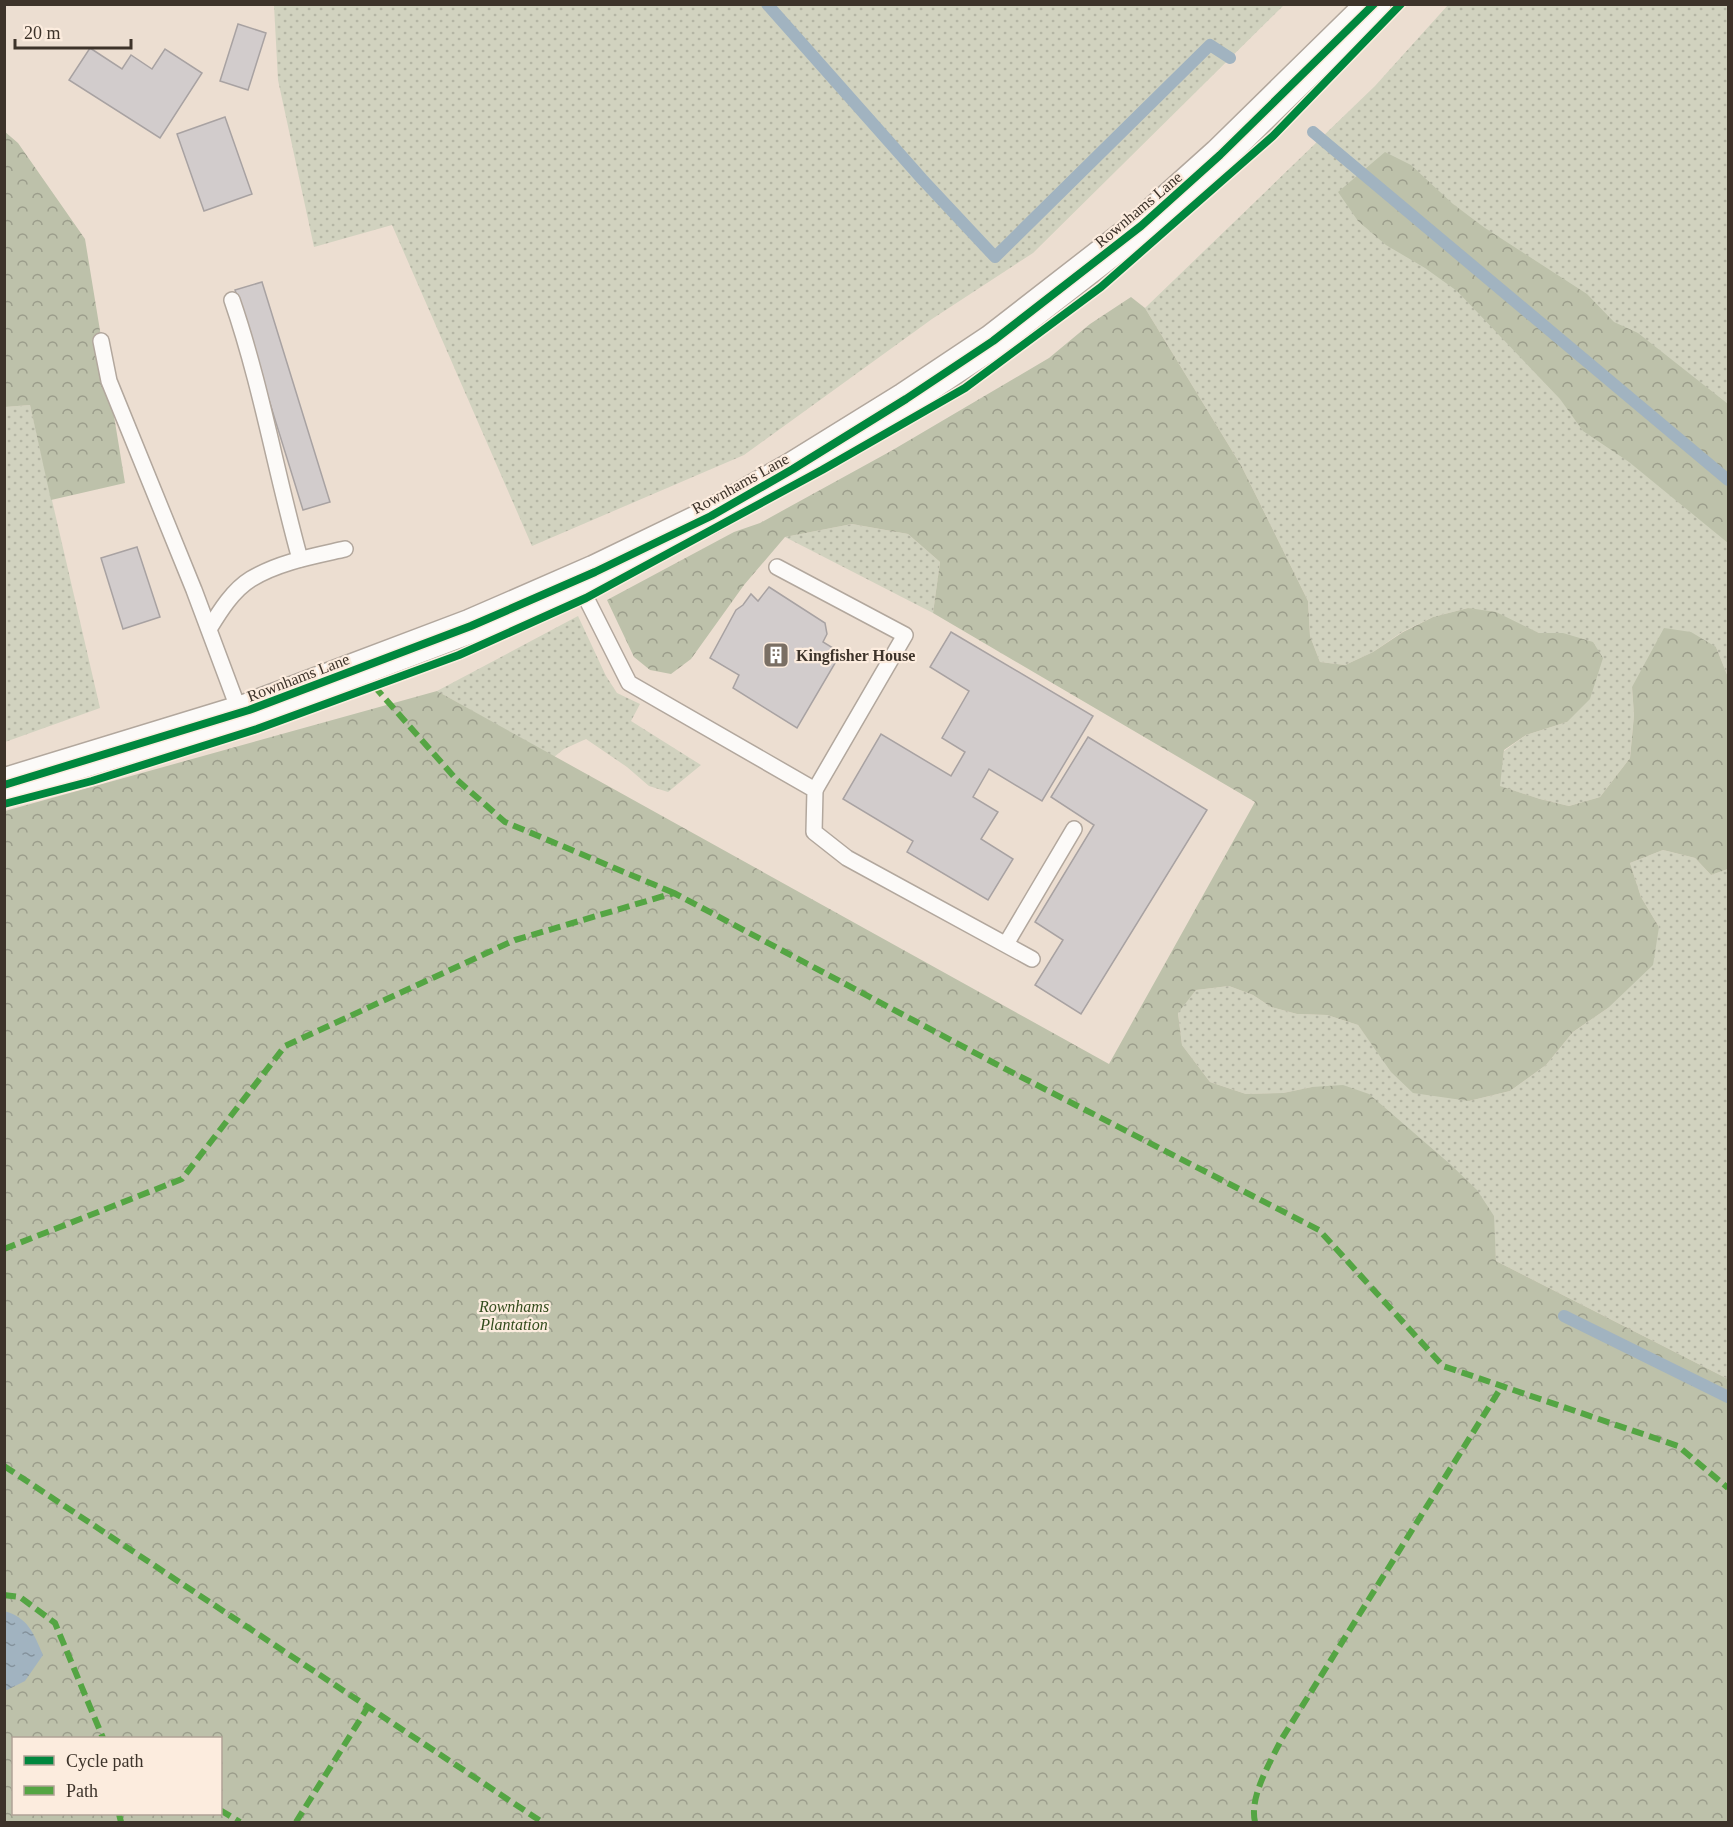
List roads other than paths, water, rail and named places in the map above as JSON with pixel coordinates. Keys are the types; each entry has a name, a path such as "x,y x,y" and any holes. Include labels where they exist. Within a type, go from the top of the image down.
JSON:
{"street":[{"name":"Rownhams Lane","path":"4,786 240,713 471,626 577,580 711,516 896,406 993,340 1141,226 1220,155 1374,4"}],"lane":[{"path":"232,300 246,341 281,490 300,559"},
{"path":"101,340 109,381 209,629 240,713"},
{"path":"209,629 224,606 250,579 300,559 345,549"},
{"path":"777,567 905,635 814,790 814,832 847,858 1032,959"},
{"path":"577,580 629,683 814,790"},
{"path":"1006,944 1074,829"}],"water":[{"path":"4,1611 25,1622 43,1655 25,1681 7,1690 4,1690"}],"waterway":[{"path":"767,4 922,179 995,257 1210,45 1230,58"},
{"path":"1313,132 1728,480"},
{"path":"1564,1316 1728,1397"}],"place":[{"name":"Kingfisher House","path":"776,655"}],"park label":[{"name":"Rownhams Plantation","path":"514,1315"}]}
